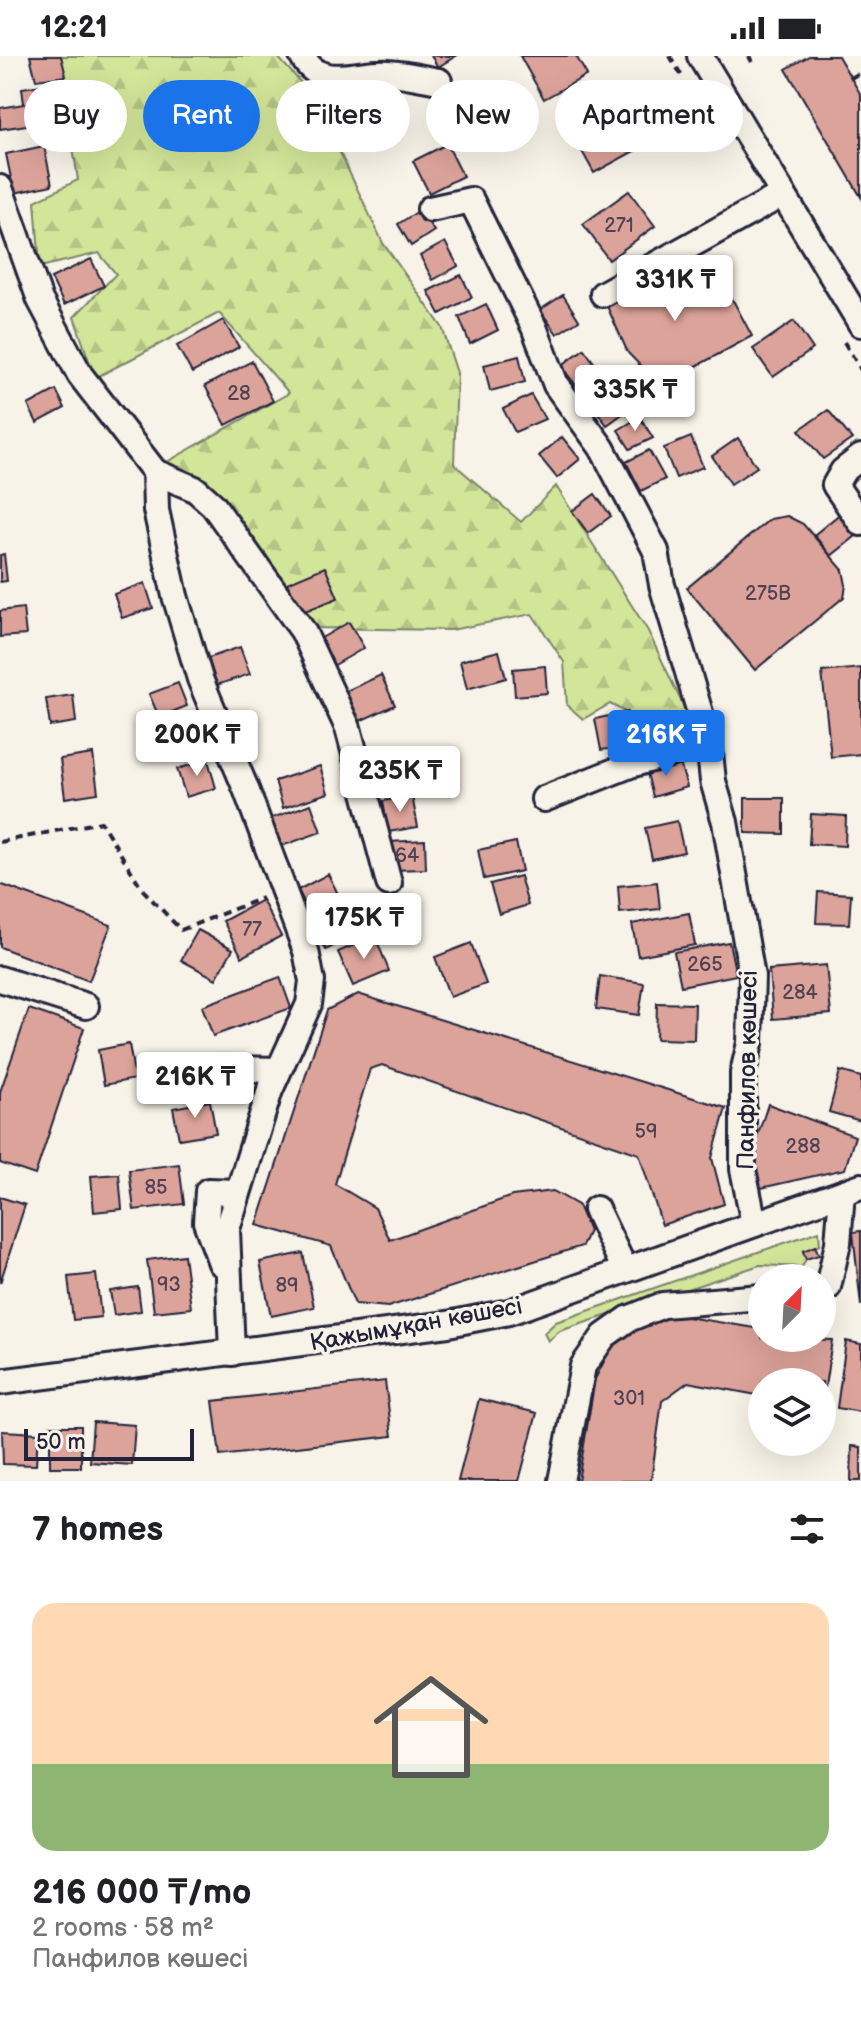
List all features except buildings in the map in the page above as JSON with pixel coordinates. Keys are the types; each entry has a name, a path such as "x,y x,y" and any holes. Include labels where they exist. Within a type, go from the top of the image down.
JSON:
{"street":[{"path":"302,56 313,71 321,75 344,78 385,72 433,80"},
{"path":"702,57 861,324"},
{"path":"0,188 40,300 80,375 155,472 195,489 213,505 303,631 348,728 389,883"},
{"path":"603,294 783,194"},
{"name":"Панфилов көшесі","path":"430,209 471,200 534,327 556,385 602,448 650,539 709,743 713,781 725,822 752,976 750,1043 743,1073 743,1169 754,1224"},
{"path":"861,457 843,471 835,485 839,496 861,523"},
{"path":"155,472 156,510 175,596 200,679 306,951 312,981 309,1004 278,1070 227,1229 232,1353"},
{"path":"544,799 630,765 709,743"},
{"path":"2,985 86,1006"},
{"path":"195,1068 278,1070"},
{"path":"835,1264 851,1190"},
{"name":"Қажымұқан көшесі","path":"0,1382 448,1324 509,1312 851,1190"},
{"path":"596,1209 625,1270"},
{"path":"561,1481 583,1366 604,1336 628,1319 663,1305 748,1298"}],"path":[{"path":"749,56 752,62"},
{"path":"851,78 861,72"},
{"path":"0,842 101,822 143,890 181,930 283,889"}],"green space":[{"path":"59,56 277,56 299,80 276,80 276,152 340,152 383,243 442,327 457,373 454,464 521,522 556,486 648,631 699,739 651,726 610,704 583,719 567,705 564,662 532,614 451,630 305,628 280,575 247,533 167,462 289,393 219,313 95,378 74,317 116,274 99,253 40,267 35,201 78,180 74,152 127,152 127,80 63,80"},
{"path":"819,1231 820,1245 803,1251 806,1259 804,1264 748,1264 748,1269 560,1331 548,1341 544,1333 556,1322"}]}
